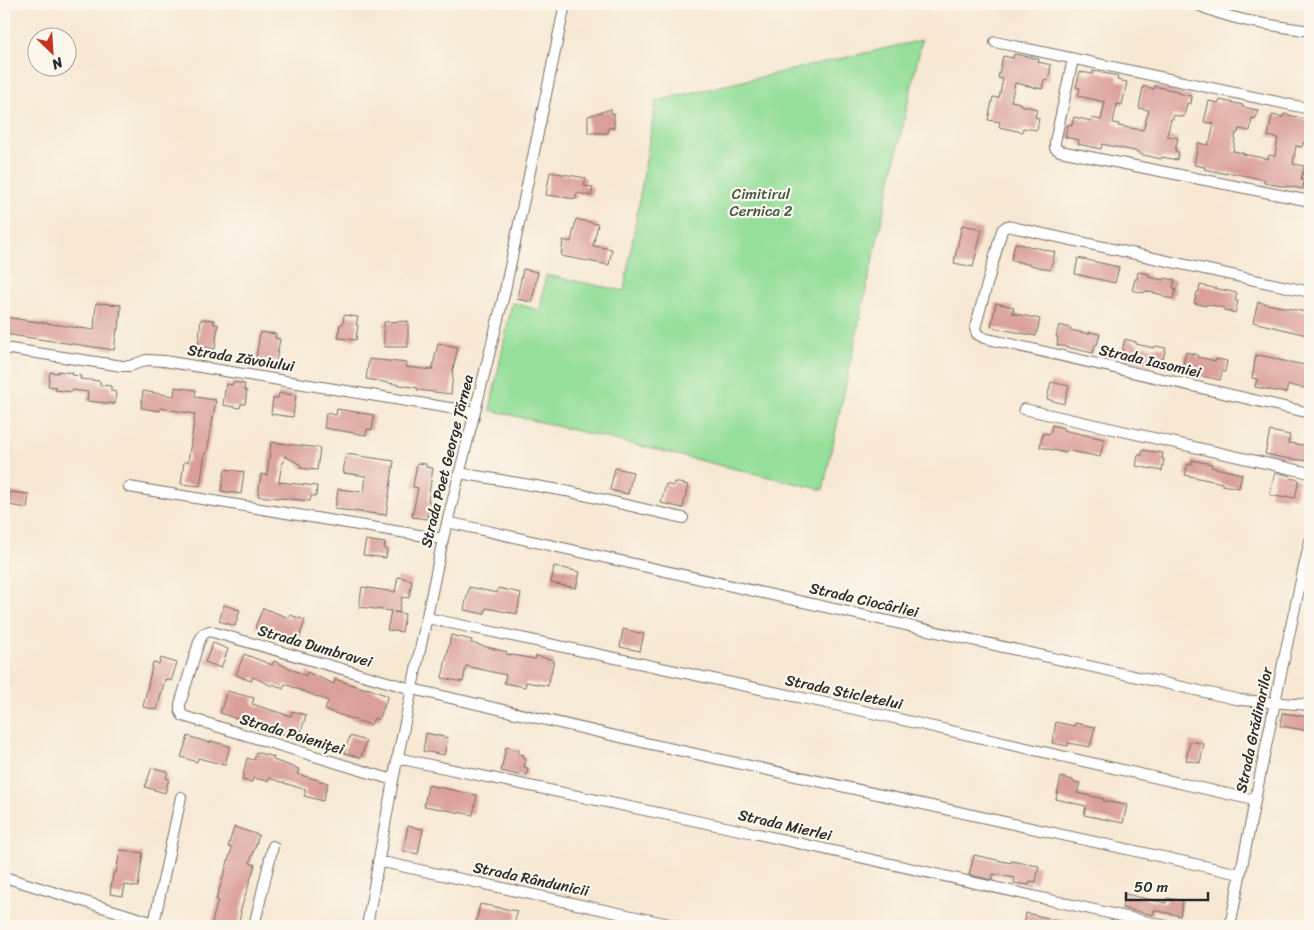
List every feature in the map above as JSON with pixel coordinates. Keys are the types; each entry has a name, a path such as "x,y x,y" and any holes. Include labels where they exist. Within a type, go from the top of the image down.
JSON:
{"street":[{"name":"Strada Poet George Țărnea","path":"366,926 397,758 443,539 508,277 565,4"},
{"path":"1196,4 1231,17 1272,26 1310,31"},
{"path":"995,42 1310,109"},
{"path":"1074,59 1055,148 1310,201"},
{"name":"Strada Iasomiei","path":"1310,292 1007,226 1002,230 975,328 977,334 984,338 1310,413"},
{"name":"Strada Zăvoiului","path":"4,348 122,366 130,366 146,360 164,361 474,412"},
{"path":"1024,409 1310,473"},
{"path":"459,473 566,492 683,518"},
{"path":"129,488 443,539"},
{"name":"Strada Ciocârliei","path":"447,522 1230,698 1310,705"},
{"name":"Strada Grădinarilor","path":"1230,926 1275,702 1307,572 1310,541"},
{"name":"Strada Sticletelui","path":"427,618 859,710 1254,800"},
{"name":"Strada Dumbravei","path":"183,716 180,711 180,704 199,642 203,634 209,631 412,689 665,748 1240,874"},
{"name":"Strada Poieniței","path":"183,716 393,780"},
{"name":"Strada Mierlei","path":"397,758 739,830 1166,926"},
{"path":"4,878 159,925 181,797"},
{"path":"254,926 273,846"},
{"name":"Strada Rândunicii","path":"378,861 678,926"}],"green space":[{"name":"Cimitirul Cernica 2","path":"922,40 823,490 490,410 512,303 540,310 546,275 624,291 656,101"}],"building":[{"path":"1014,54 1039,59 1038,62 1051,65 1048,81 1044,80 1042,89 1015,83 1011,101 1037,109 1035,117 1039,118 1037,130 1023,128 1022,132 999,127 1000,122 988,120 993,97 999,98 1003,79 998,78 1003,56 1013,58"},
{"path":"1093,71 1118,76 1117,80 1127,82 1122,105 1117,104 1113,123 1119,124 1118,126 1143,130 1149,110 1139,108 1143,86 1154,89 1154,86 1192,96 1191,104 1187,103 1184,117 1173,115 1167,136 1178,138 1175,151 1179,152 1177,160 1162,157 1161,159 1102,144 1101,149 1078,144 1079,140 1065,137 1068,124 1072,125 1074,117 1091,121 1092,118 1101,120 1105,102 1078,96 1080,88 1076,87 1080,72 1093,74"},
{"path":"1220,100 1258,110 1256,119 1252,118 1250,131 1239,129 1238,133 1236,133 1233,151 1243,154 1268,159 1269,155 1275,156 1278,138 1268,136 1272,115 1283,117 1284,114 1306,119 1306,121 1310,122 1310,144 1303,143 1302,147 1296,146 1293,164 1304,166 1301,180 1304,181 1303,189 1264,183 1265,180 1227,172 1227,174 1194,165 1198,143 1208,145 1214,124 1204,122 1209,101 1219,103"},
{"path":"611,109 611,113 614,113 614,128 608,128 608,133 588,133 588,116"},
{"path":"550,172 586,178 584,186 593,187 591,196 577,193 576,199 546,195"},
{"path":"576,219 598,224 593,246 612,249 609,265 561,256 563,240 571,242"},
{"path":"962,225 982,229 973,267 954,263"},
{"path":"1015,243 1055,252 1050,270 1011,260"},
{"path":"1078,258 1119,267 1115,283 1075,274"},
{"path":"523,269 538,272 532,302 517,299"},
{"path":"1138,272 1149,274 1148,277 1175,280 1173,288 1176,289 1173,299 1145,291 1144,293 1132,290"},
{"path":"1200,285 1237,293 1235,301 1238,301 1235,313 1224,310 1225,308 1194,303"},
{"path":"1258,302 1310,313 1307,335 1253,322"},
{"path":"96,303 121,305 119,329 117,329 114,350 4,334 4,317 94,330"},
{"path":"996,303 1014,307 1012,313 1040,319 1036,336 991,327"},
{"path":"344,315 358,317 356,340 338,338 340,324 343,324"},
{"path":"201,319 214,320 214,324 218,324 215,349 198,347"},
{"path":"408,321 408,347 384,347 384,322"},
{"path":"1059,325 1071,328 1070,330 1100,334 1093,353 1057,345 1058,337 1056,337"},
{"path":"260,332 276,334 275,338 280,339 276,362 256,358"},
{"path":"1125,339 1136,342 1136,344 1154,348 1155,346 1166,348 1159,367 1122,359"},
{"path":"438,343 458,347 452,373 451,394 417,390 418,388 366,379 369,359 407,363 406,367 432,370"},
{"path":"1186,352 1198,355 1197,357 1227,361 1225,372 1222,372 1220,380 1184,372 1185,364 1183,364"},
{"path":"1256,355 1310,366 1310,389 1288,385 1286,393 1255,387 1257,379 1252,378"},
{"path":"58,371 73,373 72,375 81,376 80,379 100,381 100,385 111,386 111,391 116,392 115,404 87,401 88,392 55,390 56,387 48,386 50,372 58,373"},
{"path":"233,382 245,384 244,390 247,391 245,404 241,404 240,408 223,405 226,384 232,385"},
{"path":"1051,382 1069,386 1064,404 1047,399"},
{"path":"175,387 196,390 195,397 216,400 200,486 181,484 184,462 188,462 195,414 160,408 160,411 141,408 143,391 174,396"},
{"path":"279,393 296,395 293,417 271,414 273,398 278,398"},
{"path":"337,409 374,415 372,430 367,429 366,435 324,428 326,413 336,415"},
{"path":"1052,425 1064,428 1063,430 1104,439 1100,457 1066,450 1066,453 1040,447 1043,433 1050,434"},
{"path":"1270,431 1290,435 1288,443 1310,446 1309,461 1265,454"},
{"path":"271,442 320,448 317,470 300,468 301,465 285,456 284,462 282,462 279,482 317,486 316,496 311,496 310,501 258,496 261,474 267,475"},
{"path":"1143,450 1163,453 1162,471 1136,466 1138,455 1142,455"},
{"path":"346,454 394,461 386,515 335,509 338,489 364,492 366,476 343,473"},
{"path":"1192,460 1212,464 1211,467 1242,474 1239,488 1185,475 1188,464 1192,465"},
{"path":"417,463 426,464 426,467 433,468 427,519 412,517 418,488 413,487"},
{"path":"615,468 633,472 628,494 610,490"},
{"path":"225,469 244,472 241,494 221,491"},
{"path":"1275,472 1299,480 1295,498 1270,495"},
{"path":"674,482 688,485 683,508 661,503 666,484 673,486"},
{"path":"10,492 29,494 27,508 8,505"},
{"path":"366,540 385,543 384,548 387,549 386,558 363,555"},
{"path":"554,566 580,572 576,588 551,583"},
{"path":"398,577 412,580 409,598 402,597 399,612 394,612 405,614 402,632 387,630 391,611 359,607 362,587 395,592"},
{"path":"469,587 497,593 498,588 521,593 517,614 486,608 484,614 464,610"},
{"path":"224,605 240,610 235,626 219,621"},
{"path":"263,608 289,618 290,615 305,620 298,641 255,627"},
{"path":"623,629 644,634 640,651 620,647"},
{"path":"451,635 472,640 471,643 507,652 506,654 535,659 536,656 554,660 548,686 526,682 525,687 504,683 506,675 466,666 463,682 442,678"},
{"path":"213,643 228,649 221,668 205,662"},
{"path":"244,654 272,665 274,661 306,676 307,672 334,684 335,679 388,696 379,720 374,718 371,725 325,710 328,701 285,684 283,689 253,677 251,681 236,675"},
{"path":"161,658 177,663 171,681 165,679 157,710 143,707 153,662 159,664"},
{"path":"227,691 254,698 252,704 287,715 291,716 292,711 306,715 299,739 274,731 274,734 251,727 252,724 220,713"},
{"path":"1282,713 1310,717 1310,731 1280,726"},
{"path":"1056,722 1074,726 1075,723 1095,727 1090,747 1068,743 1068,746 1052,743"},
{"path":"426,733 448,738 444,755 423,751"},
{"path":"188,736 210,743 211,741 230,746 225,765 198,758 197,762 181,757"},
{"path":"350,736 366,741 361,758 344,753"},
{"path":"1190,741 1204,744 1200,763 1186,760"},
{"path":"506,747 519,750 518,754 524,755 524,758 526,758 524,767 528,768 526,777 501,771"},
{"path":"256,752 274,757 273,760 299,769 297,774 328,783 323,801 304,796 306,790 269,778 268,781 253,778 252,782 242,780 247,758 254,760"},
{"path":"152,767 168,772 166,778 169,779 165,793 145,787"},
{"path":"1061,777 1080,783 1077,793 1104,799 1103,801 1127,805 1123,823 1084,815 1086,806 1056,799"},
{"path":"428,785 477,795 473,815 424,806"},
{"path":"408,826 423,829 418,854 403,851"},
{"path":"234,827 259,835 250,863 255,865 240,912 238,926 211,926 218,900 216,900 232,848 228,847"},
{"path":"120,850 143,853 138,887 125,885 123,896 110,894 113,873 116,873"},
{"path":"974,855 1011,863 1011,861 1039,866 1036,882 1030,881 1029,885 1014,883 1015,878 993,874 992,880 969,875"},
{"path":"1125,894 1166,903 1167,898 1183,901 1180,916 1154,910 1153,915 1122,908"},
{"path":"480,904 517,911 514,926 475,926"},
{"path":"1026,913 1071,923 1071,926 1024,926"}]}
